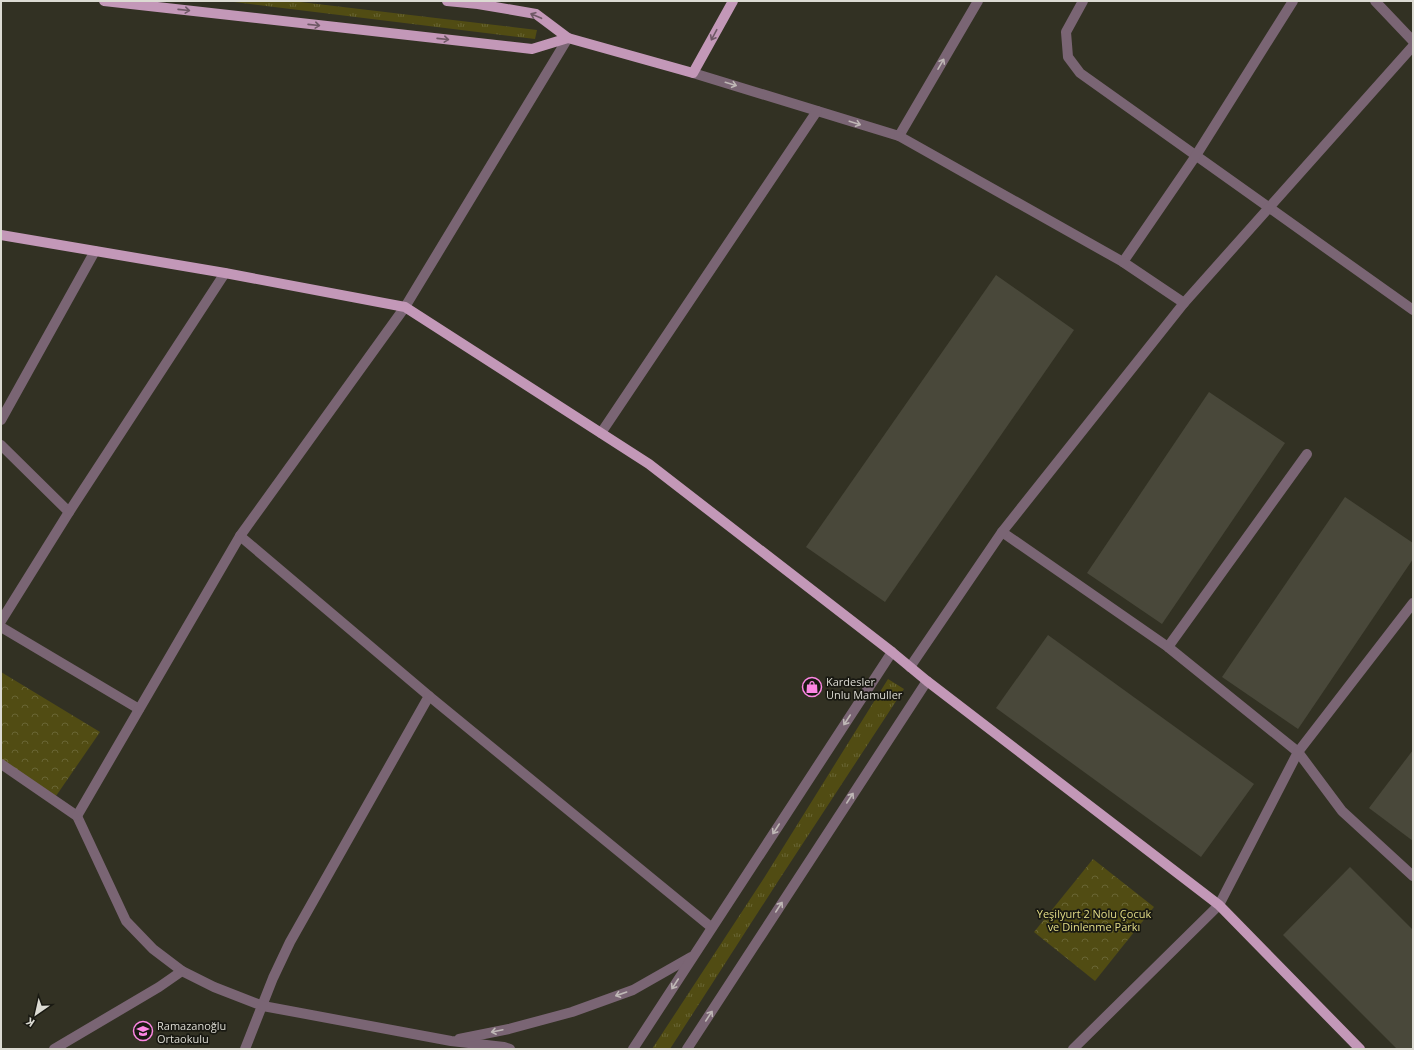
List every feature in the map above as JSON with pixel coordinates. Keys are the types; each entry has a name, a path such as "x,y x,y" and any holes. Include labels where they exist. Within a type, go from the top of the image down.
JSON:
{"main road":[{"path":"104,1 532,49 568,38"},
{"path":"447,1 478,4 536,14 568,38 693,73 733,1"},
{"path":"1,235 225,273 406,307 649,464 892,652 927,681 1219,905 1360,1049"}],"street":[{"path":"899,136 978,1"},
{"path":"1083,1 1066,32 1068,57 1080,74 1413,310"},
{"path":"1123,262 1196,157 1293,1"},
{"path":"1375,1 1413,41"},
{"path":"77,816 240,536 406,307 568,38"},
{"path":"910,667 1002,532 1184,302 1413,46"},
{"path":"693,73 899,136 1123,262 1184,302"},
{"path":"601,433 817,111"},
{"path":"1,420 95,251"},
{"path":"1,621 68,512 225,273"},
{"path":"1,444 68,512"},
{"path":"1168,647 1307,454"},
{"path":"1002,532 1168,647 1298,752 1342,811 1413,876"},
{"path":"240,536 429,696 711,927"},
{"path":"1073,1049 1219,905 1298,752 1413,604"},
{"path":"1,627 139,709"},
{"path":"633,1049 711,927 892,652"},
{"path":"687,1049 927,681"},
{"path":"245,1049 290,942 429,696"},
{"path":"1,764 77,816 126,921 153,949 182,971 214,988 263,1006 451,1041 510,1049"},
{"path":"451,1041 509,1029 572,1012 633,990 693,956"},
{"path":"54,1049 159,988 182,971"},
{"path":"451,1041 468,1049"}],"green space":[{"path":"226,1 292,1 537,30 535,39"},
{"path":"1,672 100,732 56,796 1,760"},
{"path":"888,679 904,689 670,1049 652,1049 764,878"},
{"name":"Yeşilyurt 2 Nolu Çocuk ve Dinlenme Parkı","path":"1093,859 1154,907 1095,981 1034,932"}],"building":[{"path":"996,275 1074,330 885,602 806,547"},
{"path":"1209,392 1285,443 1162,624 1087,573"},
{"path":"1345,497 1413,543 1413,559 1298,729 1222,677"},
{"path":"1048,635 1254,784 1201,857 996,708"},
{"path":"1413,750 1413,841 1369,808"},
{"path":"1350,867 1413,930 1413,1049 1397,1049 1283,935"}],"place":[{"name":"Kardesler Unlu Mamuller","path":"812,687"},
{"name":"Ramazanoğlu Ortaokulu","path":"143,1031"}]}
